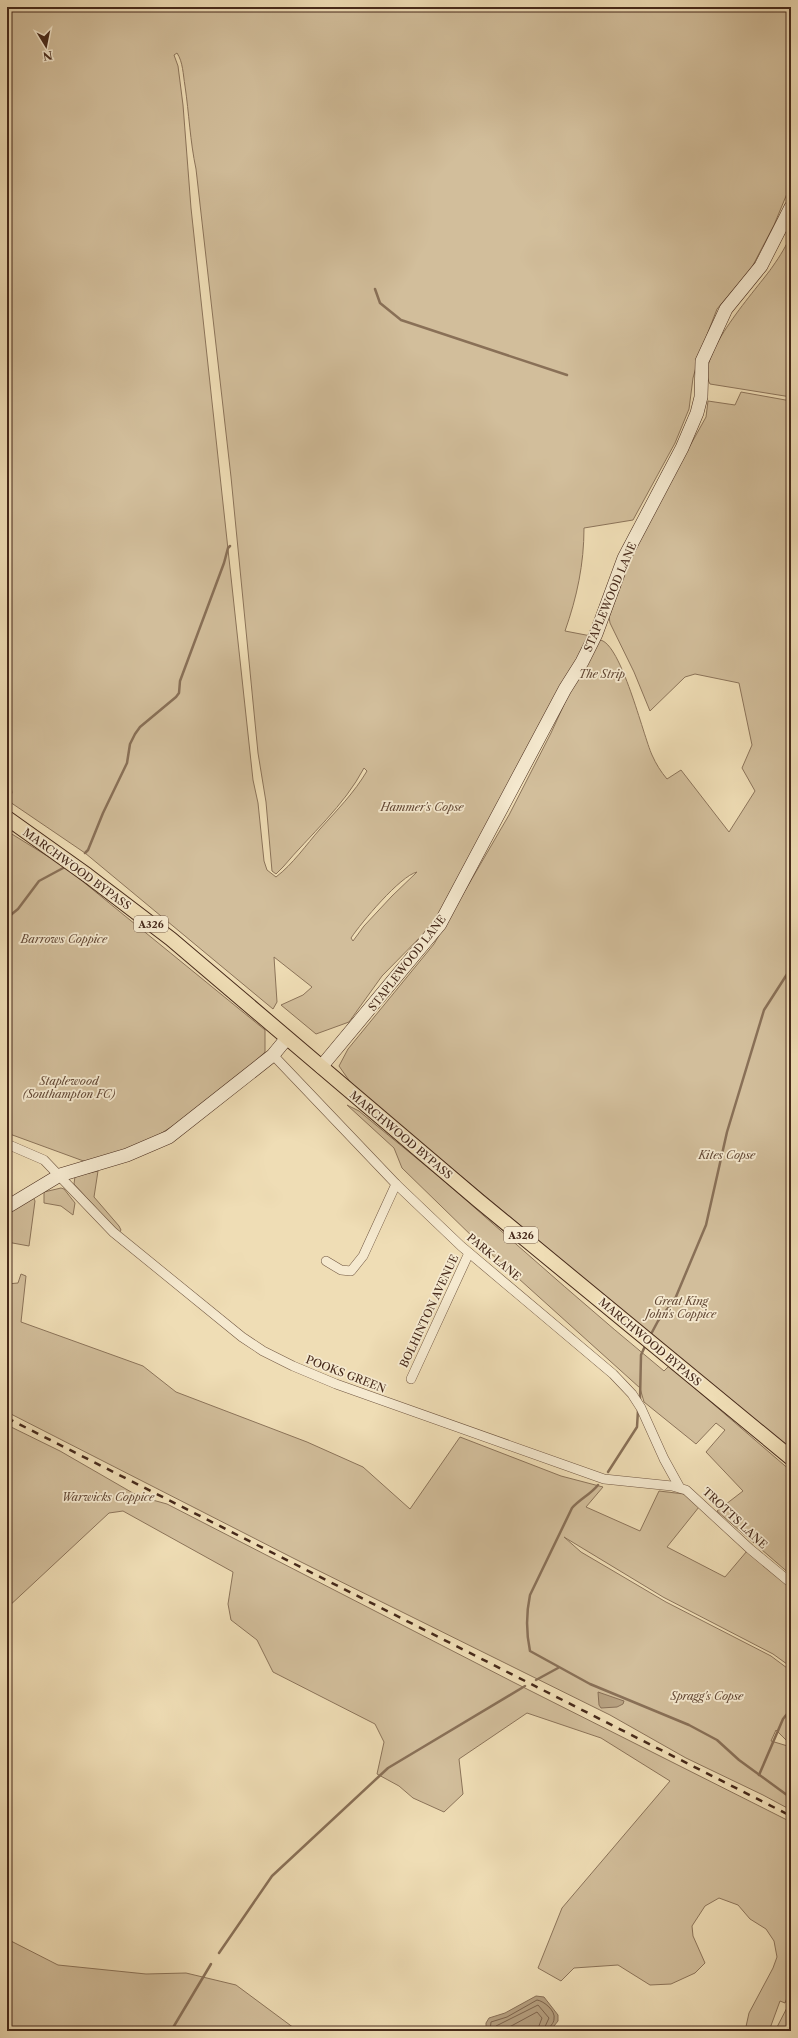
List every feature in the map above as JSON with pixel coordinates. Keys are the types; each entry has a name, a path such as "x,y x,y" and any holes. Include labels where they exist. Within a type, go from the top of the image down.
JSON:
{"main road":[{"name":"MARCHWOOD BYPASS","path":"7,818 87,875 171,939 479,1201 791,1458"}],"street":[{"name":"STAPLEWOOD LANE","path":"321,1067 440,924 565,690 582,662 600,623 624,558 682,448 697,413 701,397 702,361 726,309 761,266 791,207"},
{"path":"7,1206 60,1175 134,1152 169,1137 273,1056 287,1038"},
{"name":"PARK LANE","path":"273,1056 396,1184 469,1253 613,1374 641,1408 664,1459 680,1488"},
{"name":"POOKS GREEN","path":"7,1144 44,1160 113,1232 242,1337 269,1354 336,1384 604,1479 680,1488"},
{"path":"326,1261 341,1270 351,1271 363,1256 396,1184"},
{"name":"BOLHINTON AVENUE","path":"410,1378 469,1253"},
{"name":"TROTTS LANE","path":"680,1488 691,1494 750,1549 791,1583"}],"green space":[{"name":"Hammer's Copse","path":"7,7 791,7 791,184 774,225 751,269 717,309 700,353 693,378 689,409 675,443 633,520 584,528 583,554 579,580 565,631 591,636 436,921 382,976 349,1022 316,1034 281,1005 303,995 312,987 274,957 277,1002 273,1009 85,853 7,800 12,793 7,754","holes":["177,53 182,68 196,169 231,477 258,753 266,802 272,871 276,874 283,867 337,808 356,782 364,768 367,771 357,787 345,801 294,860 276,877 267,870 264,861 258,803 253,780 191,208 183,105 178,66 174,55","417,872 364,926 353,941 351,938 381,901 401,882"]},
{"path":"791,234 791,397 710,384 707,372 711,357 719,340 742,305 776,262"},
{"path":"741,392 791,401 791,1449 594,1289 538,1240 353,1086 339,1066 348,1049 434,944 509,815 551,733 573,685 600,640 608,645 616,656 652,755 667,779 681,770 729,832 755,791 742,768 752,745 739,683 695,674 685,677 650,711 634,672 610,623 609,617 636,543 706,417 708,401 735,405"},
{"name":"Barrows Coppice","path":"7,831 65,867 265,1030 265,1052 213,1101 152,1139 89,1163 7,1133"},
{"path":"347,1105 359,1111 440,1178 589,1308 664,1371 669,1366 791,1471 791,1575 717,1511 743,1491 706,1452 725,1430 716,1423 696,1444 644,1402 640,1388 478,1242 402,1168 394,1148"},
{"path":"98,1171 94,1197 119,1226 121,1230 119,1233 74,1184 75,1176"},
{"path":"61,1188 64,1189 75,1203 73,1215 61,1206 44,1203 44,1192"},
{"path":"33,1197 35,1201 29,1246 7,1242 7,1212"},
{"name":"Spragg's Copse","path":"21,1274 26,1276 21,1322 143,1366 176,1392 307,1442 363,1467 410,1509 460,1437 561,1476 603,1487 586,1507 640,1531 659,1491 684,1494 699,1507 667,1547 725,1577 747,1551 791,1588 791,1667 773,1654 663,1597 564,1537 581,1552 666,1602 771,1656 791,1671 791,1745 776,1730 771,1741 791,1747 791,1810 686,1758 610,1715 293,1558 7,1412 7,1284 18,1283"},
{"name":"Warwicks Coppice","path":"7,1425 60,1451 138,1496 167,1504 513,1682 791,1822 791,1988 785,2003 780,2001 769,2031 745,2031 749,2013 773,1968 777,1957 774,1941 766,1929 750,1919 738,1905 719,1898 705,1906 692,1926 693,1936 705,1963 695,1973 671,1984 650,1985 618,1965 574,1968 561,1981 538,1968 562,1908 670,1781 601,1738 527,1713 459,1759 463,1794 444,1812 413,1798 399,1786 377,1774 384,1742 375,1724 273,1672 257,1640 231,1620 228,1604 233,1572 123,1511 109,1513 7,1608"},
{"path":"7,1939 58,1965 146,1974 186,1973 236,1985 298,2031 7,2031"},
{"path":"791,2000 791,2026 788,2031 775,2031"}],"water":[{"path":"598,1692 624,1701 623,1704 617,1707 601,1708 599,1705"},
{"path":"536,1996 544,1997 558,2015 558,2021 550,2031 486,2031 486,2023 489,2018 505,2013"}],"waterway":[{"path":"375,289 380,303 401,320 567,375"},
{"path":"85,853 88,850 103,813 127,763 130,744 135,734 140,727 179,693 180,681 230,546"},
{"path":"7,918 18,909 39,881 65,867"},
{"path":"650,1336 658,1321 675,1299 706,1225 727,1132 764,1010 791,968"},
{"path":"640,1400 641,1355 646,1344"},
{"path":"608,1472 637,1427 638,1410"},
{"path":"598,1485 572,1508 530,1595 527,1623 530,1651 590,1684 689,1725 717,1740 739,1760 791,1798"},
{"path":"536,1680 558,1668"},
{"path":"219,1953 272,1876 388,1768 525,1686"},
{"path":"759,1775 783,1719 791,1709"},
{"path":"171,2031 211,1964"}],"railway":[{"path":"7,1418 791,1816"}],"park label":[{"name":"The Strip","path":"602,674"},
{"name":"Staplewood (Southampton FC)","path":"69,1087"},
{"name":"Kites Copse","path":"727,1155"},
{"name":"Great King John's Coppice","path":"681,1307"}]}
